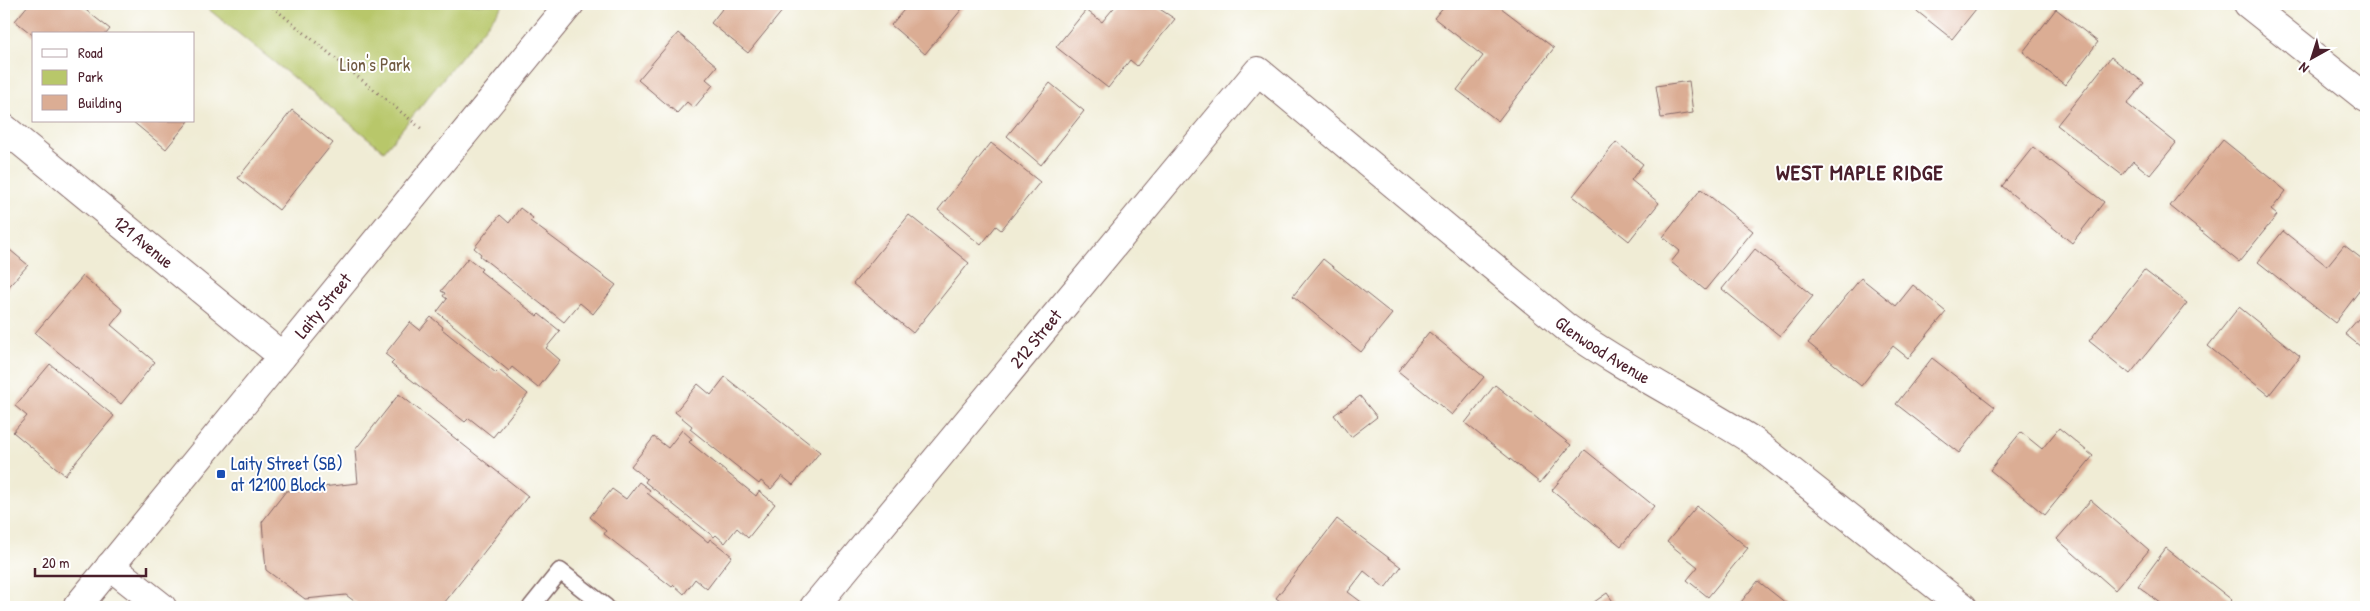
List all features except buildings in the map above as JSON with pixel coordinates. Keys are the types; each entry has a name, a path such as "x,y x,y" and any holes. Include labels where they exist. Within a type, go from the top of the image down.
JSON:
{"street":[{"name":"Laity Street","path":"76,607 570,4"},
{"path":"2248,4 2366,98"},
{"name":"212 Street","path":"814,607 1258,71"},
{"name":"Glenwood Avenue","path":"1258,71 1567,328 1598,350 1720,419 1753,441 1963,607"},
{"name":"121 Avenue","path":"4,128 282,356"},
{"path":"110,566 162,607"}],"lane":[{"path":"531,607 560,571 606,607"}],"path":[{"path":"269,4 356,73 449,152"}],"green space":[{"name":"Lion's Park","path":"202,4 504,4 384,151"}],"place":[{"name":"Laity Street (SB) at 12100 Block","path":"221,474"}],"district":[{"name":"WEST MAPLE RIDGE","path":"1860,172"}]}
